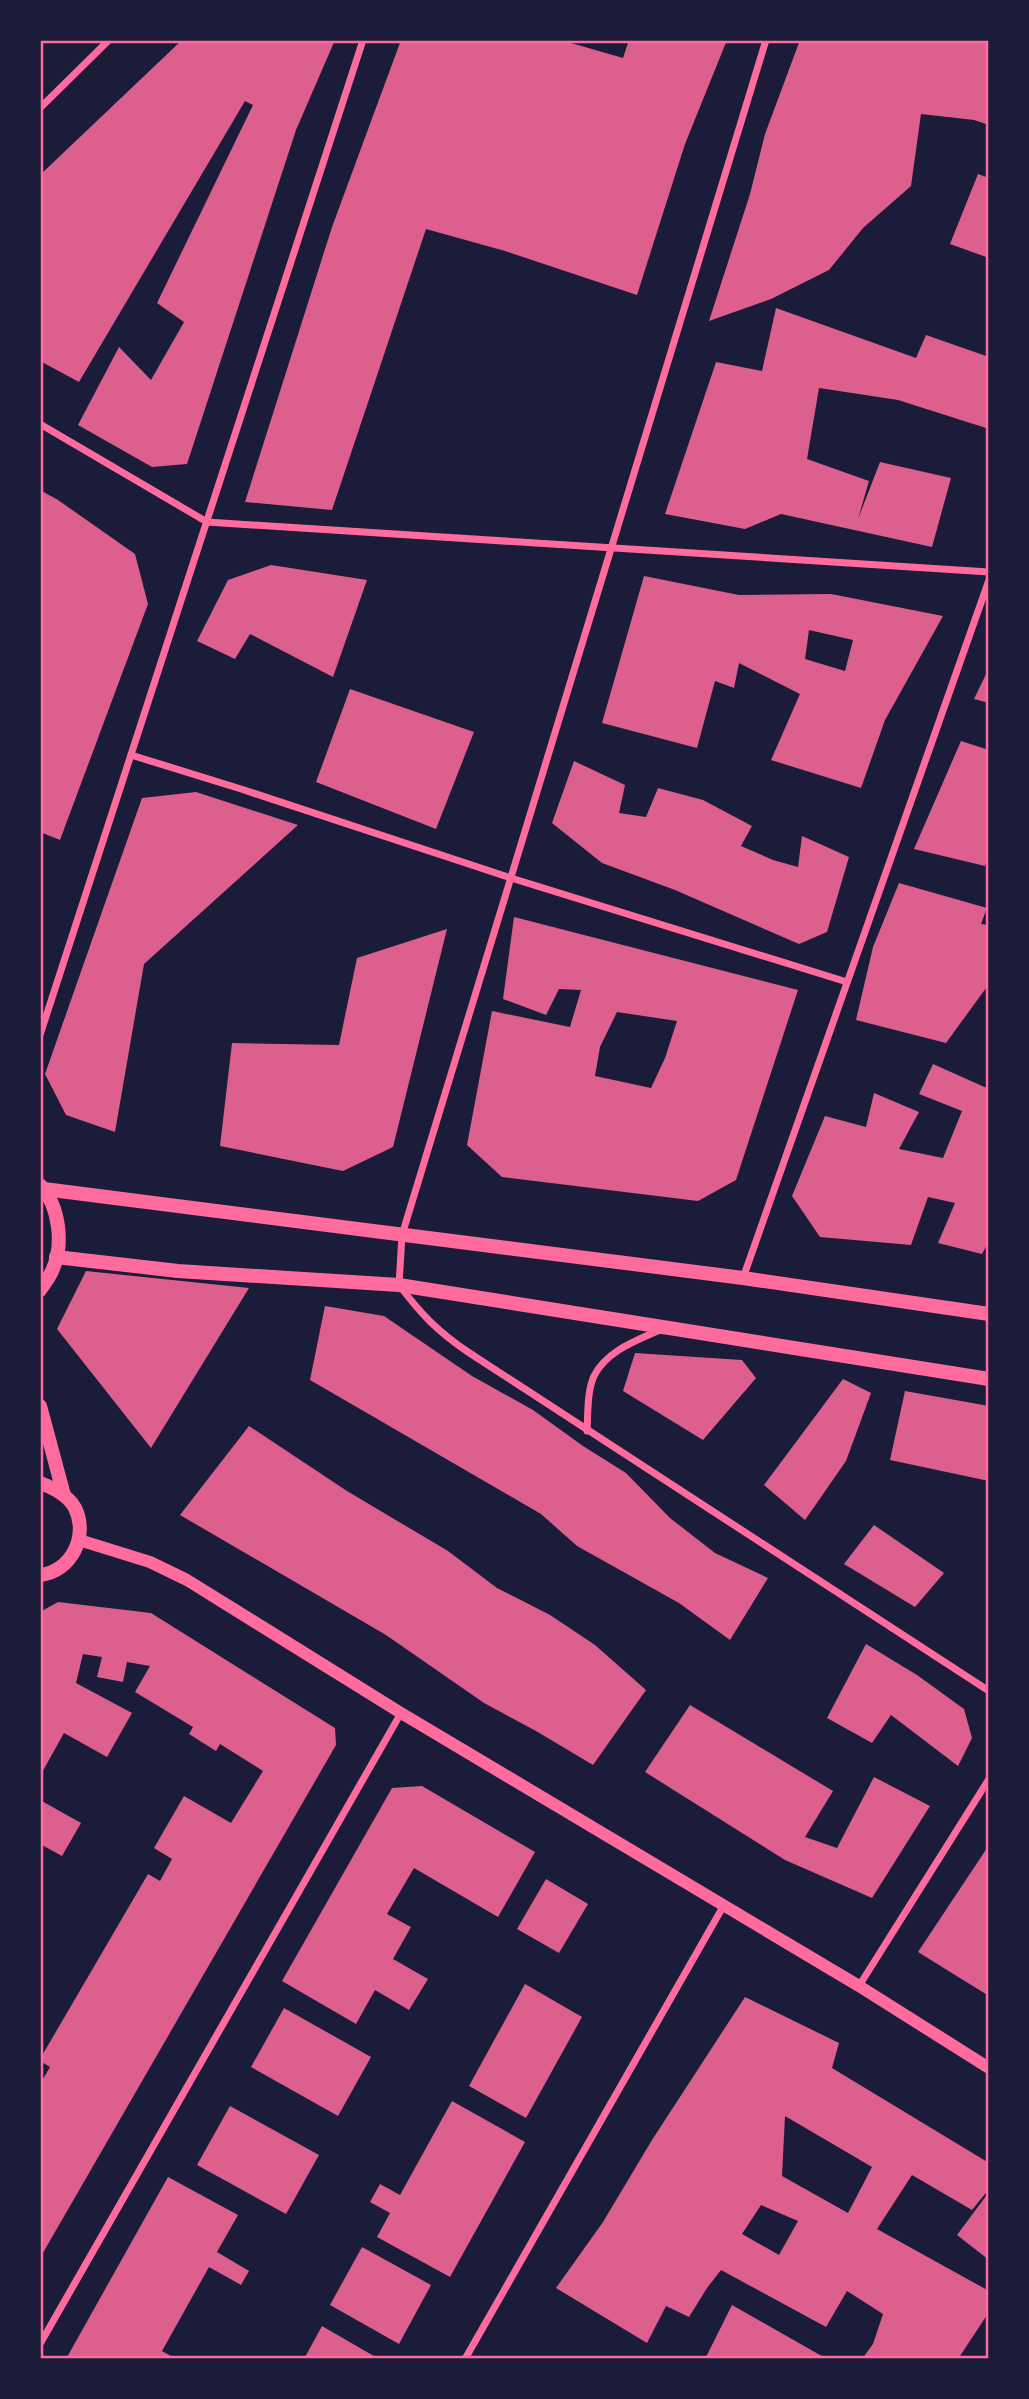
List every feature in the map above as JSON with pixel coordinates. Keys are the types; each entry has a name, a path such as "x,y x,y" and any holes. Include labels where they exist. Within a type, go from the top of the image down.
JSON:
{"main road":[{"path":"42,1187 743,1278 989,1314"},
{"path":"40,1290 53,1270 59,1240 56,1213 42,1187"},
{"path":"56,1257 178,1271 399,1285 989,1380"},
{"path":"40,1406 64,1495"},
{"path":"40,1483 53,1487 64,1495 75,1508 79,1524 79,1540 73,1555 62,1567 48,1575 40,1576"}],"street":[{"path":"40,108 109,40"},
{"path":"40,1035 363,40"},
{"path":"766,40 402,1235 399,1285 422,1315 444,1335 587,1431 989,1691"},
{"path":"40,424 206,522 989,572"},
{"path":"743,1278 989,580"},
{"path":"131,755 511,878 847,982"},
{"path":"587,1431 594,1376 621,1348 665,1327"},
{"path":"79,1540 150,1562 187,1580 401,1713 859,1986 989,2068"},
{"path":"40,2344 401,1713"},
{"path":"859,1986 989,1779"},
{"path":"465,2359 724,1905"}],"building":[{"path":"182,40 335,40 296,130 187,464 152,467 78,425 119,347 151,380 184,322 157,303 253,105 245,101 79,382 40,361 40,175"},
{"path":"401,40 544,40 571,43 623,58 629,40 727,40 685,144 637,295 505,251 426,229 332,510 245,502 332,227"},
{"path":"800,40 989,40 989,125 974,120 921,114 911,186 863,228 829,270 771,299 709,321 750,194 765,134"},
{"path":"978,174 989,178 989,258 950,244"},
{"path":"776,308 916,358 926,335 989,357 989,422 986,428 898,400 819,388 807,459 869,481 858,519 880,462 951,478 932,547 781,514 745,529 665,514 716,362 762,371"},
{"path":"40,490 135,554 148,604 60,840 40,832"},
{"path":"271,565 367,580 333,677 250,634 235,659 197,641 228,580"},
{"path":"644,576 739,595 831,594 943,616 885,720 861,788 771,760 800,694 739,663 734,688 715,681 697,748 602,723","holes":["809,630 853,640 845,671 805,659"]},
{"path":"989,668 989,703 974,699"},
{"path":"350,689 474,732 436,829 316,782"},
{"path":"961,741 989,750 989,853 985,866 914,849"},
{"path":"574,761 625,785 619,813 646,817 658,788 703,800 752,826 741,846 773,860 798,867 802,836 849,857 827,932 799,944 675,890 602,863 552,823"},
{"path":"196,792 298,825 144,964 115,1132 66,1115 45,1074 142,798"},
{"path":"899,883 987,908 981,924 989,925 989,984 946,1043 856,1020 873,947"},
{"path":"514,917 798,990 736,1180 698,1201 502,1177 467,1145 492,1011 570,1027 581,990 559,989 546,1015 503,999","holes":["617,1012 677,1021 665,1058 651,1088 595,1076 600,1047"]},
{"path":"447,929 393,1147 343,1171 220,1146 232,1043 339,1045 357,958"},
{"path":"933,1064 989,1089 989,1241 982,1254 938,1243 955,1203 928,1197 911,1245 820,1237 792,1196 825,1116 866,1127 874,1093 919,1112 899,1149 943,1158 962,1111 919,1094"},
{"path":"86,1271 249,1288 151,1448 57,1329"},
{"path":"325,1306 384,1316 472,1376 533,1410 626,1473 670,1518 715,1553 768,1578 730,1640 679,1603 577,1546 541,1514 310,1380"},
{"path":"635,1353 742,1360 756,1378 703,1440 623,1391"},
{"path":"843,1379 871,1393 846,1461 805,1520 764,1485"},
{"path":"905,1391 989,1406 989,1481 890,1460"},
{"path":"249,1426 347,1491 448,1551 497,1588 550,1615 595,1645 646,1690 593,1765 484,1703 386,1635 180,1515"},
{"path":"874,1525 944,1573 915,1607 844,1564"},
{"path":"58,1602 151,1613 335,1728 336,1745 40,2258 40,2084 50,2067 40,2059 148,1874 160,1881 172,1859 154,1848 184,1796 231,1823 263,1771 220,1744 216,1751 189,1734 193,1727 135,1692 150,1666 127,1662 123,1682 97,1677 102,1657 83,1654 76,1683 132,1713 107,1757 64,1733 40,1776 40,1612"},
{"path":"866,1644 917,1675 964,1709 972,1738 958,1766 891,1715 872,1743 827,1718"},
{"path":"690,1705 833,1791 805,1837 837,1848 874,1777 930,1806 872,1898 785,1860 645,1772"},
{"path":"422,1786 535,1852 498,1917 414,1868 387,1914 411,1927 393,1959 428,1979 409,2010 375,1990 356,2024 282,1981 392,1788"},
{"path":"40,1800 81,1823 62,1856 40,1844"},
{"path":"989,1845 989,1996 918,1952"},
{"path":"546,1879 588,1904 559,1953 517,1929"},
{"path":"525,1984 582,2017 526,2118 469,2086"},
{"path":"745,1997 839,2043 832,2068 989,2163 989,2189 972,2210 912,2175 877,2229 989,2291 989,2312 958,2359 862,2359 873,2344 883,2314 847,2291 826,2327 721,2270 689,2317 666,2306 647,2343 556,2288 603,2222 652,2140","holes":["785,2116 872,2167 848,2213 782,2176","761,2205 798,2221 779,2255 742,2234"]},
{"path":"284,2008 371,2057 338,2116 251,2067"},
{"path":"452,2101 525,2142 450,2277 377,2237 390,2213 370,2202 380,2184 400,2195"},
{"path":"230,2106 319,2155 286,2214 197,2165"},
{"path":"168,2177 238,2215 217,2252 249,2271 241,2285 209,2267 162,2351 176,2359 66,2359"},
{"path":"989,2192 989,2260 957,2235"},
{"path":"362,2247 431,2285 399,2344 330,2305"},
{"path":"732,2305 827,2359 705,2359"},
{"path":"322,2326 379,2359 304,2359"}]}
